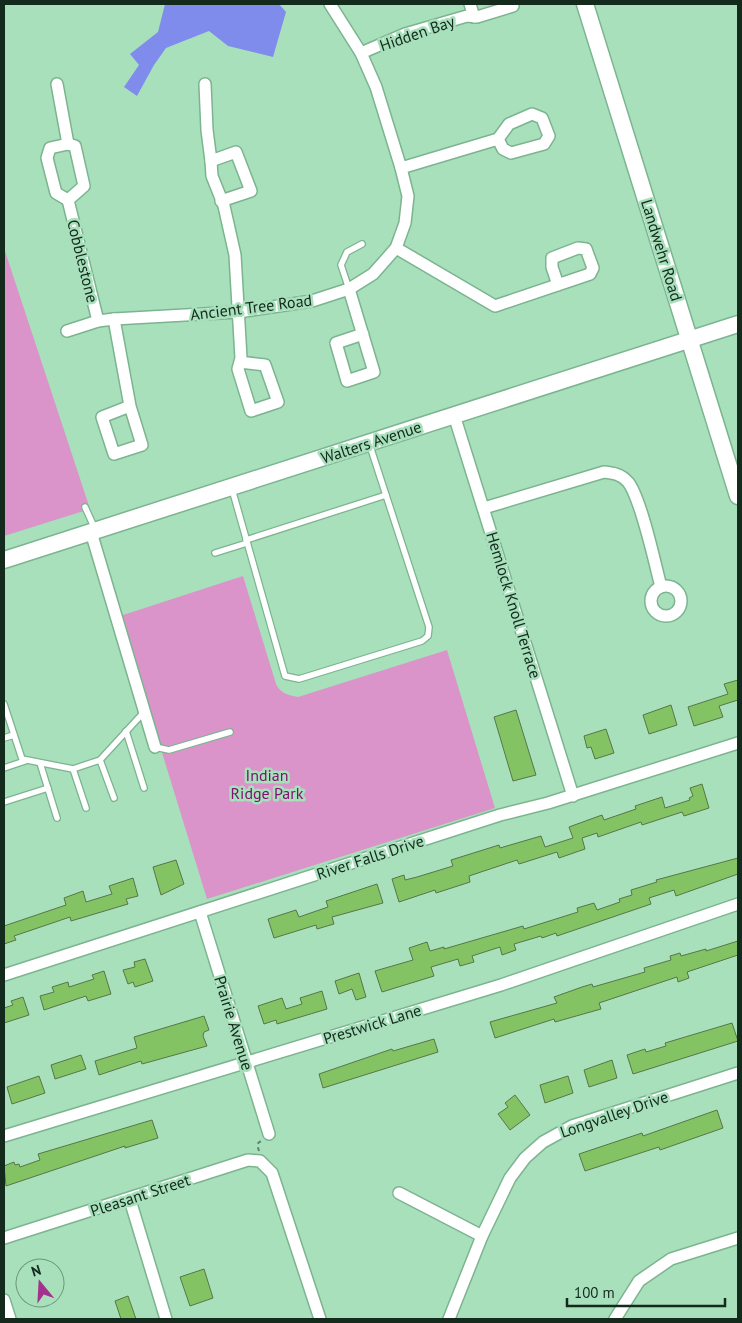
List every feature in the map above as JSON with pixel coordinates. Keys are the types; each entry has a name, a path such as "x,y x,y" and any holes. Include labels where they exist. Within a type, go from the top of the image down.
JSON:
{"main road":[{"name":"Landwehr Road","path":"585,4 689,339 735,474 738,496"},
{"name":"Walters Avenue","path":"4,560 738,324"}],"street":[{"name":"Ancient Tree Road","path":"67,331 98,321 114,319 238,312 312,301 349,289 372,274 396,248 405,223 408,196 401,168 376,87 362,53 330,4"},
{"name":"Hidden Bay","path":"470,4 474,17"},
{"name":"Hidden Bay","path":"362,53 405,34 467,16 474,17 513,6 512,4"},
{"name":"Cobblestone","path":"57,84 68,144"},
{"path":"205,84 212,176 221,201 235,255 240,362 238,369 251,410 278,402 265,364 240,362"},
{"path":"401,168 498,139"},
{"name":"Cobblestone","path":"68,200 84,186 75,146 68,144 50,148 47,158 56,193 68,200 98,321"},
{"path":"211,161 236,152 251,191 221,201"},
{"path":"396,248 495,306 558,285"},
{"path":"349,289 363,334"},
{"path":"114,319 130,406"},
{"name":"Hemlock Knoll Terrace","path":"454,415 573,796"},
{"path":"484,508 604,472 618,474 629,483 636,498 661,586"},
{"path":"94,531 154,747"},
{"name":"River Falls Drive","path":"4,975 500,815 573,796 738,743"},
{"name":"Prestwick Lane","path":"4,1136 564,964 738,904"},
{"name":"Prairie Avenue","path":"200,912 269,1134"},
{"name":"Longvalley Drive","path":"448,1319 482,1236 510,1178 525,1158 543,1142 572,1126 738,1076"},
{"name":"Pleasant Street","path":"4,1238 130,1200 248,1160 260,1161"},
{"path":"260,1161 272,1173 320,1319"},
{"path":"399,1193 482,1236"},
{"path":"130,1200 166,1319"},
{"path":"615,1319 639,1281 671,1259 738,1238"},
{"path":"4,1300 10,1319"}],"lane":[{"path":"349,289 341,265 342,259 347,252 362,244"},
{"path":"232,487 285,676 299,679 422,641 428,636 429,627 369,442"},
{"path":"214,553 386,495"},
{"path":"85,507 94,531"},
{"path":"4,705 22,760 73,769 100,760 144,712"},
{"path":"126,731 144,788"},
{"path":"154,747 169,750 230,732"},
{"path":"4,738 14,735"},
{"path":"4,768 27,760"},
{"path":"100,760 114,798"},
{"path":"40,763 57,818"},
{"path":"73,769 86,808"},
{"path":"4,802 48,788"}],"path":[{"path":"260,1161 257,1144 269,1134"}],"green space":[{"path":"4,248 90,509 4,536"},
{"name":"Indian Ridge Park","path":"243,576 276,684 282,692 298,697 447,650 495,808 207,899 120,616"}],"water":[{"path":"165,4 279,4 286,12 273,57 228,46 209,31 166,48 137,96 124,87 139,65 130,54 158,32"}],"building":[{"path":"738,680 738,700 719,706 723,717 694,726 688,707 728,694 724,684"},
{"path":"671,705 677,725 649,734 643,715"},
{"path":"516,710 536,775 513,781 494,717"},
{"path":"606,729 614,753 595,759 591,747 587,748 584,736"},
{"path":"702,784 709,808 684,816 682,812 642,825 641,822 598,837 597,833 582,838 585,849 559,858 557,852 519,864 517,860 469,876 470,882 436,893 435,890 399,902 392,879 404,875 405,880 417,877 453,866 451,860 499,845 500,848 541,836 545,847 573,838 569,827 602,815 604,820 636,809 635,806 662,797 665,808 690,800 689,798 693,796 690,788"},
{"path":"738,858 738,874 676,896 674,890 649,898 651,904 557,936 556,933 514,944 516,950 502,955 500,947 472,956 474,962 460,966 458,959 431,967 434,976 382,992 375,971 413,960 409,948 427,942 430,951 444,947 444,949 523,926 524,929 578,912 577,908 594,903 597,910 620,902 619,899 632,895 631,890 657,882 656,880"},
{"path":"176,860 184,884 161,895 153,867"},
{"path":"133,878 138,896 126,899 128,904 71,921 70,917 14,936 16,940 4,944 4,926 66,905 64,898 83,891 86,902 112,894 109,886"},
{"path":"377,884 383,903 332,917 334,924 317,929 316,925 274,938 268,919 296,910 299,917 328,907 326,901"},
{"path":"738,941 738,955 687,972 689,978 678,982 677,977 599,1003 601,1009 555,1022 554,1019 495,1038 490,1022 557,1003 554,997 582,987 592,984 593,987 645,972 644,968 671,960 670,956 680,953 681,956 706,949 706,951"},
{"path":"145,959 153,981 135,987 133,982 128,984 123,970 135,967 134,962"},
{"path":"104,971 111,994 88,1001 86,996 44,1010 40,996 54,992 52,987 68,982 69,987 94,979 92,975"},
{"path":"359,973 366,997 356,1000 352,989 339,994 335,981"},
{"path":"322,991 327,1009 277,1024 276,1020 264,1024 258,1006 282,998 286,1009 302,1004 300,998"},
{"path":"23,997 29,1015 4,1023 4,1008 13,1005 11,1001"},
{"path":"204,1016 209,1030 204,1032 203,1036 207,1046 142,1064 141,1061 99,1075 95,1061 137,1048 134,1037"},
{"path":"732,1023 738,1041 633,1074 627,1055 645,1049 646,1052 666,1046 665,1043"},
{"path":"434,1039 438,1052 323,1088 319,1074 392,1049 393,1051"},
{"path":"81,1055 86,1069 55,1079 51,1065"},
{"path":"612,1060 617,1078 589,1087 584,1070"},
{"path":"39,1076 45,1093 12,1104 7,1087"},
{"path":"568,1076 573,1093 545,1103 540,1085"},
{"path":"515,1095 530,1115 510,1130 498,1114 508,1107 505,1103"},
{"path":"717,1110 723,1128 660,1150 659,1147 585,1171 579,1154 642,1133 643,1136"},
{"path":"152,1120 158,1138 125,1148 125,1146 6,1186 4,1166 14,1162 15,1165 19,1164 20,1167 40,1160 38,1154"},
{"path":"204,1269 213,1298 190,1306 180,1277"},
{"path":"128,1296 136,1319 121,1319 115,1301"}]}
